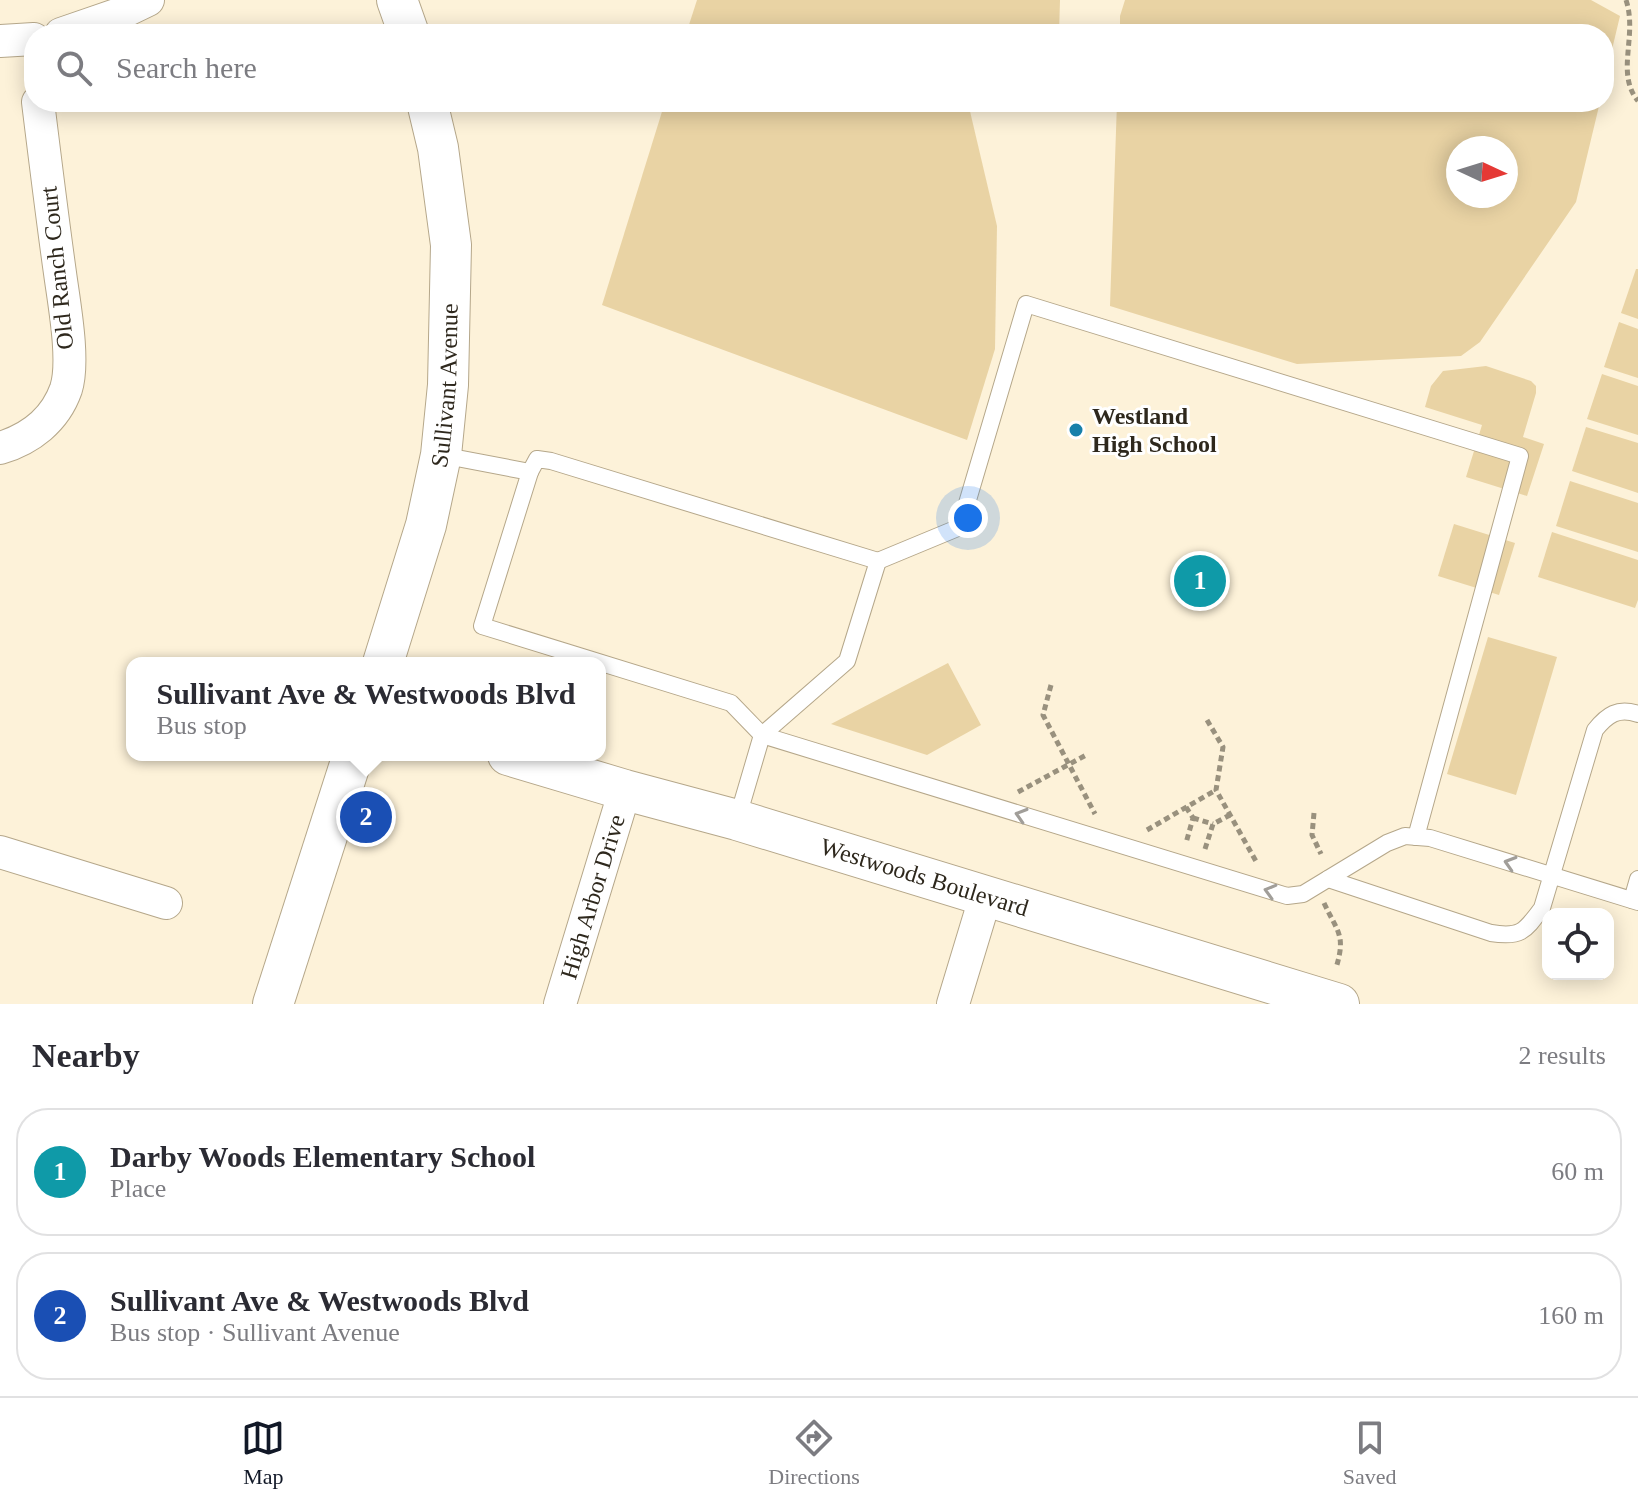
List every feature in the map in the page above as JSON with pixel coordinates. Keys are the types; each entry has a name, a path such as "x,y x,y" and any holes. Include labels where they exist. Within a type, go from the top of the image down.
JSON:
{"street":[{"path":"89,24 148,0"},
{"path":"397,0 405,24"},
{"name":"Old Ranch Court","path":"0,448 17,443 39,429 56,410 67,387 68,336 39,112"},
{"name":"Sullivant Avenue","path":"385,657 426,525 441,455 448,385 451,245 438,148 429,112"},
{"path":"273,1004 351,761"},
{"name":"Westwoods Boulevard","path":"528,761 986,895 1338,986"},
{"name":"High Arbor Drive","path":"560,1004 625,790"},
{"path":"0,852 166,903"},
{"path":"953,1004 986,895"}],"lane":[{"path":"582,657 482,626 530,472 537,459 878,561 960,527 1026,304 1520,456 1416,837"},
{"path":"441,455 530,472"},
{"path":"737,820 762,735 847,661 878,561"},
{"path":"606,664 731,703 762,735 1287,896 1303,894 1387,843 1405,836 1430,838 1635,901 1638,879"},
{"path":"1322,883 1491,933 1511,936 1528,926 1542,908 1595,730 1607,715 1617,712 1638,714"}],"path":[{"path":"1626,0 1634,28 1628,79 1631,92 1638,101"},
{"path":"1051,685 1043,715 1095,815"},
{"path":"1207,720 1223,747 1216,790 1258,865"},
{"path":"1018,792 1088,754"},
{"path":"1145,831 1216,790"},
{"path":"1186,807 1193,818 1213,824"},
{"path":"1314,813 1312,835 1321,854"},
{"path":"1205,849 1213,824 1230,815"},
{"path":"1186,843 1193,818"},
{"path":"1322,883 1342,939 1338,986"}],"shaded area":[{"path":"697,0 1060,0 1059,24 689,24"},
{"path":"1125,0 1591,0 1620,16 1614,41 1614,24 1120,24"},
{"path":"662,112 970,112 997,226 995,349 967,440 602,305"},
{"path":"1117,112 1598,112 1576,202 1480,342 1461,356 1297,364 1110,306"},
{"path":"1638,269 1638,319 1621,313"},
{"path":"1619,322 1638,329 1638,378 1604,367"},
{"path":"1486,366 1531,381 1536,386 1523,437 1544,444 1527,496 1466,477 1482,425 1425,407 1431,386 1443,371"},
{"path":"1602,374 1638,386 1638,435 1587,419"},
{"path":"1586,427 1638,443 1638,493 1572,471"},
{"path":"1570,481 1638,503 1638,552 1556,526"},
{"path":"1454,524 1515,543 1499,595 1438,576"},
{"path":"1552,532 1638,560 1638,600 1635,608 1538,577"},
{"path":"1488,637 1557,657 1516,795 1447,774"},
{"path":"948,663 981,725 927,755 831,724"}],"place":[{"name":"Westland High School","path":"1076,430"},
{"name":"Darby Woods Elementary School","path":"1200,581"},
{"name":"Sullivant Ave & Westwoods Blvd","path":"366,817"}]}
